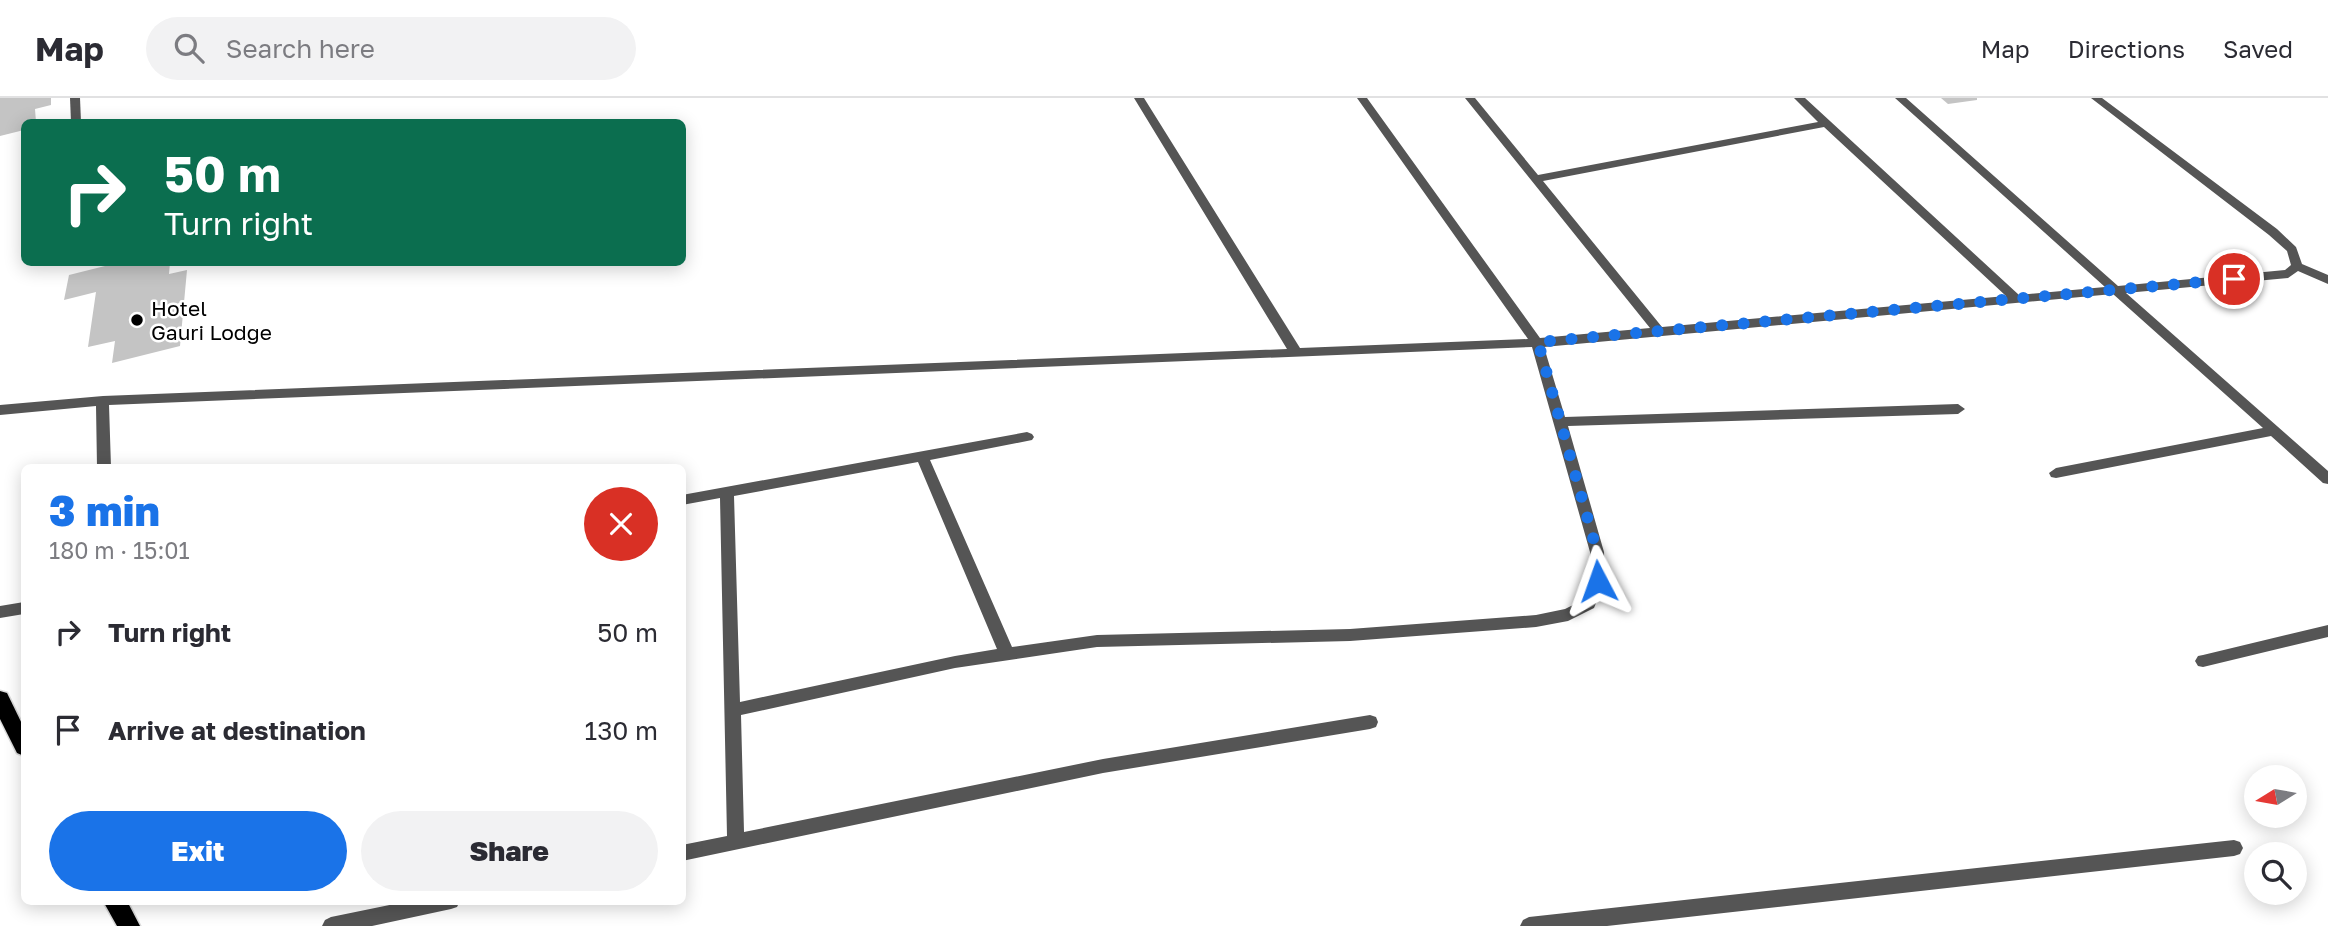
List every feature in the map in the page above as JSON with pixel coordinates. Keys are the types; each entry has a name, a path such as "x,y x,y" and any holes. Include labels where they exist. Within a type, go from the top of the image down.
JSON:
{"main road":[{"path":"0,699 21,741"},
{"path":"116,905 129,926"}],"street":[{"path":"75,98 76,119"},
{"path":"1139,98 1295,351"},
{"path":"733,710 955,662 1097,641 1350,635 1536,621 1568,615 1590,604 1598,581 1597,552 1538,342 1362,98"},
{"path":"1470,98 1660,333"},
{"path":"1800,98 2015,298"},
{"path":"1900,98 2328,479"},
{"path":"2096,98 2273,232 2292,250 2297,266 2328,280"},
{"path":"1535,179 1827,124"},
{"path":"0,410 103,401 1538,342 2288,274 2297,266"},
{"path":"103,401 104,464"},
{"path":"1560,422 1958,409"},
{"path":"2056,473 2274,431"},
{"path":"686,498 1027,437"},
{"path":"922,456 1007,654"},
{"path":"727,493 736,842"},
{"path":"0,612 21,608"},
{"path":"2203,661 2328,631"},
{"path":"686,852 1103,766 1370,722"},
{"path":"1530,926 2234,848"},
{"path":"331,926 431,905"}],"building":[{"path":"0,98 51,98 51,105 35,109 36,119 21,119 21,131 0,136"},
{"path":"1941,98 1977,98 1977,100 1948,104"},
{"name":"Hotel Gauri Lodge","path":"105,266 170,266 169,274 187,270 180,346 112,363 115,341 88,347 96,292 64,300 69,275"}],"place":[{"name":"Hotel Gauri Lodge","path":"137,320"}],"route":[{"path":"1598,581 1597,552 1538,342 2234,279"}]}
